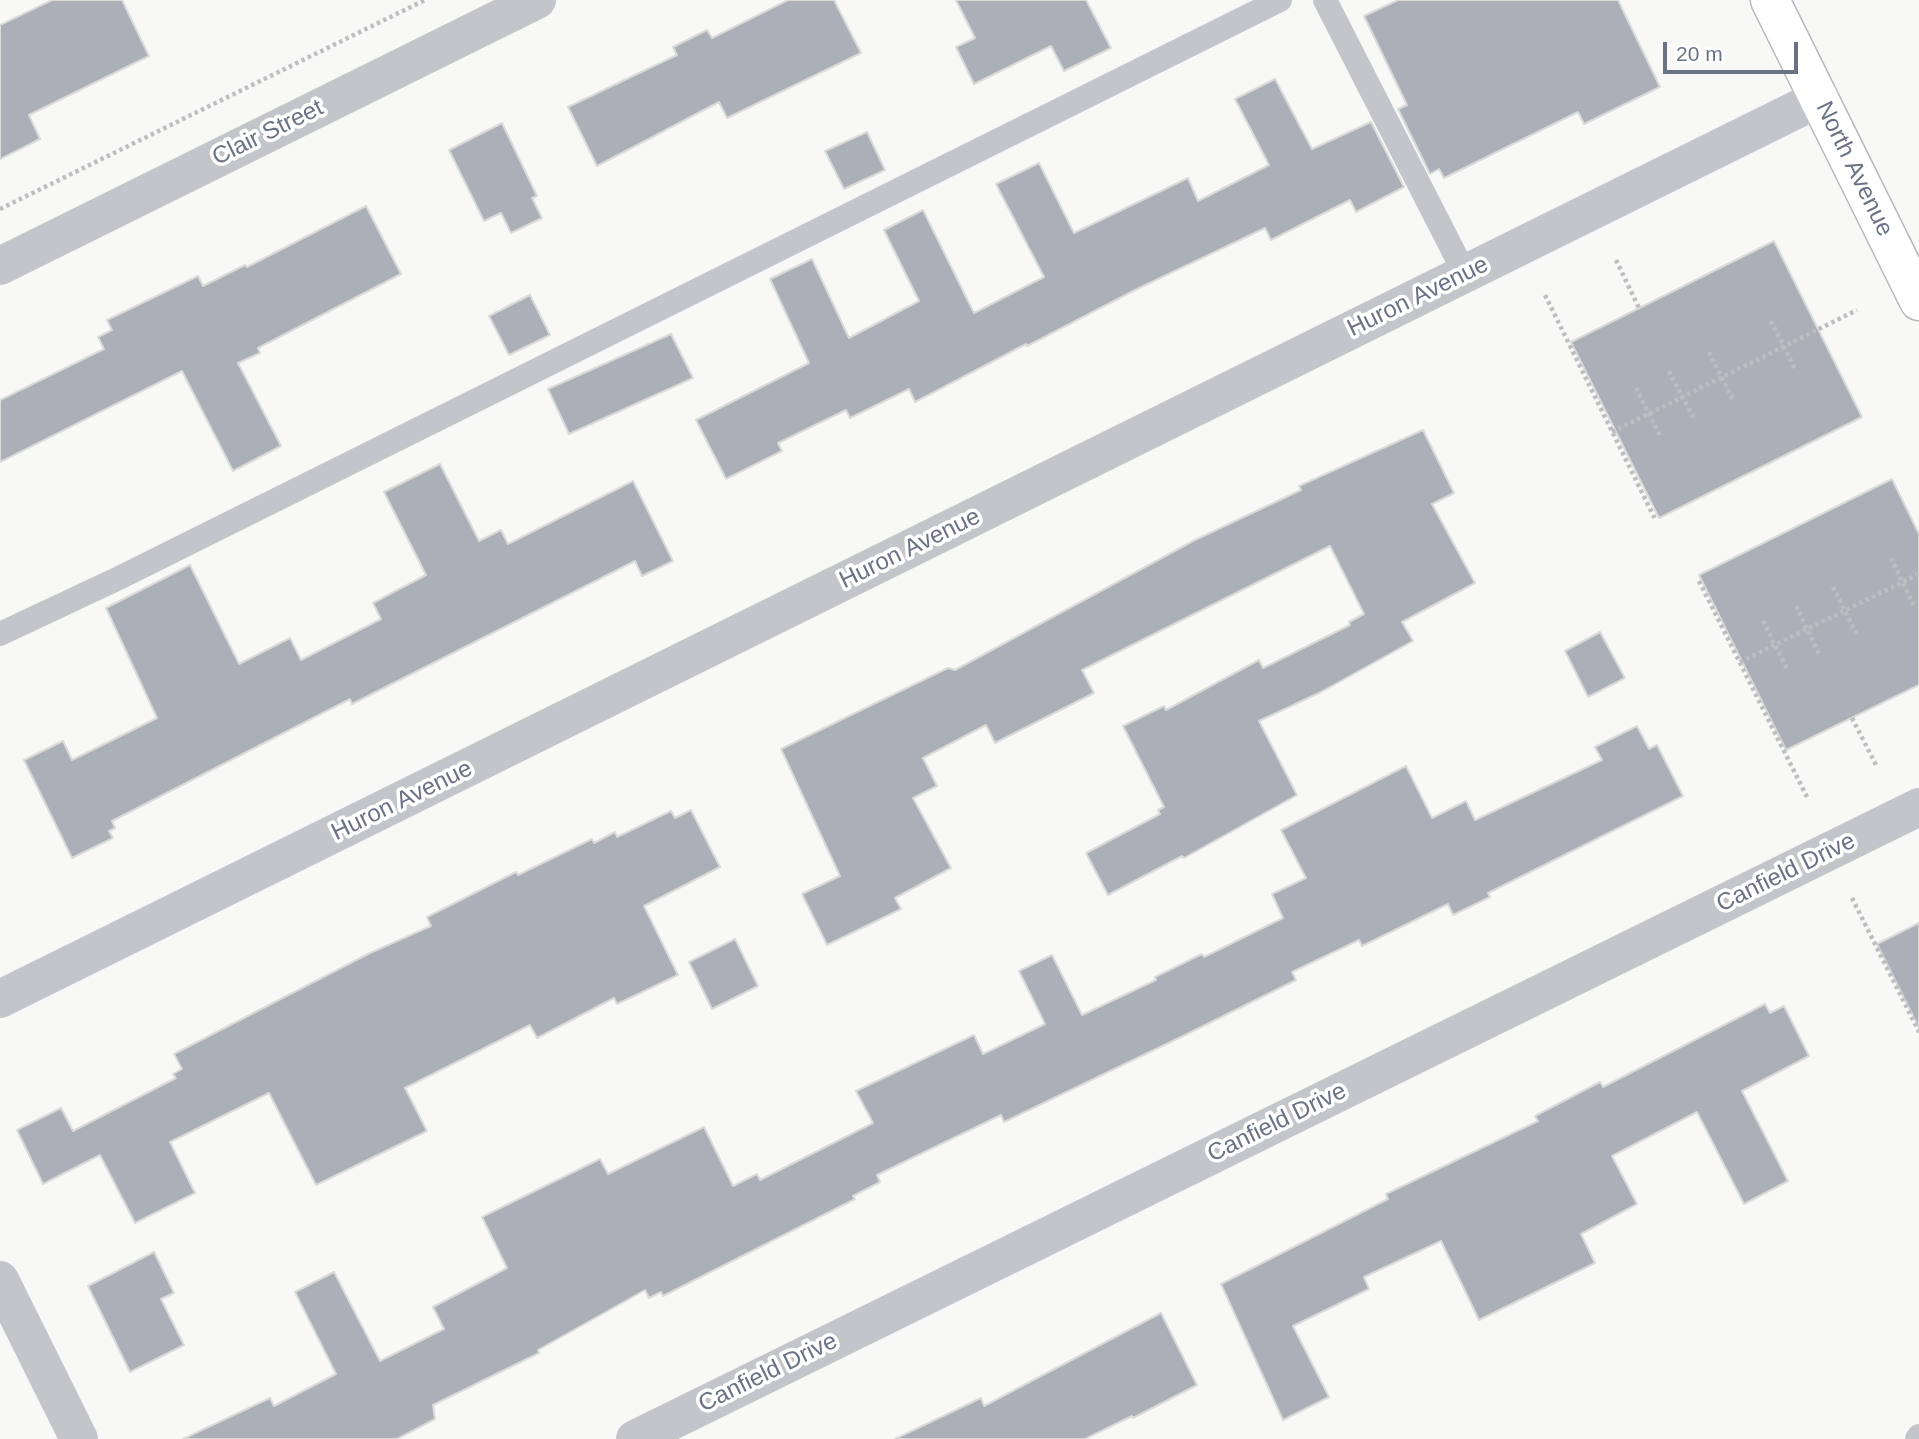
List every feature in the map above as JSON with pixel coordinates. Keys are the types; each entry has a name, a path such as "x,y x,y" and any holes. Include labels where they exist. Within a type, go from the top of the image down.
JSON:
{"main road":[{"name":"North Avenue","path":"1770,0 1919,301"}],"street":[{"name":"Clair Street","path":"0,266 537,0"},
{"name":"Huron Avenue","path":"0,999 1820,98"},
{"name":"Canfield Drive","path":"635,1439 1919,807"},
{"path":"0,1280 79,1439"}],"lane":[{"path":"0,634 119,578 1280,0"},
{"path":"1325,0 1465,274"}],"path":[{"path":"0,209 425,0"},
{"path":"1616,260 1639,308"},
{"path":"1545,295 1656,521"},
{"path":"1612,432 1857,310"},
{"path":"1771,321 1796,371"},
{"path":"1709,352 1734,402"},
{"path":"1669,371 1695,421"},
{"path":"1636,388 1661,439"},
{"path":"1891,558 1915,608"},
{"path":"1740,662 1919,574"},
{"path":"1699,581 1808,799"},
{"path":"1833,587 1858,637"},
{"path":"1796,606 1820,656"},
{"path":"1763,621 1788,671"},
{"path":"1852,718 1876,765"},
{"path":"1852,898 1918,1029"}],"building":[{"path":"52,0 122,0 149,56 29,115 40,139 0,159 0,25"},
{"path":"788,0 834,0 861,53 727,118 719,102 597,166 568,107 677,55 673,47 707,30 712,38"},
{"path":"956,0 1086,0 1111,48 1064,71 1051,46 974,84 956,47 975,38"},
{"path":"1398,0 1618,0 1660,87 1584,124 1578,112 1444,178 1439,169 1430,174 1398,109 1407,105 1364,16"},
{"path":"1275,79 1312,149 1371,122 1404,187 1356,212 1350,200 1271,240 1265,228 1135,290 1027,346 1026,344 915,402 909,389 850,418 846,410 778,443 782,451 726,479 696,420 809,363 770,279 812,259 849,338 919,301 884,230 923,210 974,313 1044,277 996,184 1039,163 1074,233 1188,178 1198,201 1269,165 1235,99"},
{"path":"502,123 537,196 532,198 542,218 511,233 501,213 484,221 449,150"},
{"path":"867,132 885,170 844,189 825,151"},
{"path":"366,206 401,274 258,348 260,353 238,363 281,446 233,471 182,371 0,462 0,400 104,349 98,337 112,330 107,320 198,276 203,286 245,265 247,267"},
{"path":"1774,241 1862,417 1659,518 1571,342"},
{"path":"530,295 550,335 509,355 489,316"},
{"path":"671,334 693,378 569,434 548,389"},
{"path":"1423,430 1454,493 1432,504 1475,583 1402,622 1413,641 1321,692 1259,721 1297,795 1184,858 1182,856 1108,895 1086,853 1160,814 1158,810 1164,807 1123,726 1164,706 1166,710 1259,660 1263,668 1350,625 1349,622 1364,614 1330,546 1082,670 1094,693 995,743 986,725 923,758 937,786 913,798 951,868 895,898 901,909 827,945 802,894 840,876 781,749 948,668 955,670 1195,540 1301,490 1299,486"},
{"path":"440,464 479,541 501,530 508,544 633,481 673,561 642,576 635,561 352,704 350,699 112,821 115,828 109,831 113,838 72,858 24,760 63,741 72,760 157,718 106,608 190,565 239,664 290,638 301,660 381,619 373,603 426,575 384,492"},
{"path":"1892,479 1919,534 1919,685 1786,750 1699,575"},
{"path":"1600,632 1625,678 1588,697 1565,651"},
{"path":"1637,726 1649,749 1657,745 1683,796 1488,893 1490,897 1453,915 1448,904 1362,946 1359,940 1292,972 1296,980 1183,1036 1004,1122 1001,1115 877,1175 880,1182 853,1196 855,1199 663,1296 661,1292 649,1298 645,1290 538,1350 539,1353 433,1405 435,1419 397,1439 183,1439 270,1398 274,1406 336,1374 295,1292 334,1272 380,1361 444,1329 433,1307 507,1268 482,1217 600,1159 608,1174 704,1127 733,1186 757,1174 760,1180 873,1123 856,1091 974,1035 983,1054 1045,1024 1019,971 1052,955 1082,1015 1156,980 1155,977 1202,954 1204,957 1283,918 1272,894 1306,878 1281,830 1406,766 1432,818 1466,801 1475,820 1602,760 1595,747"},
{"path":"691,810 720,867 644,906 678,975 617,1004 614,998 537,1038 530,1025 405,1088 427,1131 316,1185 269,1093 170,1142 195,1193 135,1223 100,1155 43,1184 17,1130 61,1108 73,1131 176,1078 173,1074 182,1069 174,1054 370,953 431,926 427,917 516,872 518,875 592,839 594,843 615,832 617,837 671,811 675,818"},
{"path":"1919,923 1919,1028 1877,944"},
{"path":"735,939 758,986 712,1009 689,962"},
{"path":"1765,1004 1770,1013 1784,1006 1809,1056 1742,1091 1788,1181 1744,1204 1697,1112 1612,1156 1637,1204 1581,1234 1595,1263 1479,1320 1441,1241 1364,1277 1369,1289 1293,1326 1329,1397 1283,1420 1221,1284 1388,1199 1386,1194 1538,1121 1535,1116 1600,1082 1603,1087"},
{"path":"154,1252 174,1293 161,1299 184,1345 130,1372 88,1286"},
{"path":"1161,1313 1197,1385 1133,1418 1132,1416 1085,1439 895,1439 981,1398 984,1406"}]}
